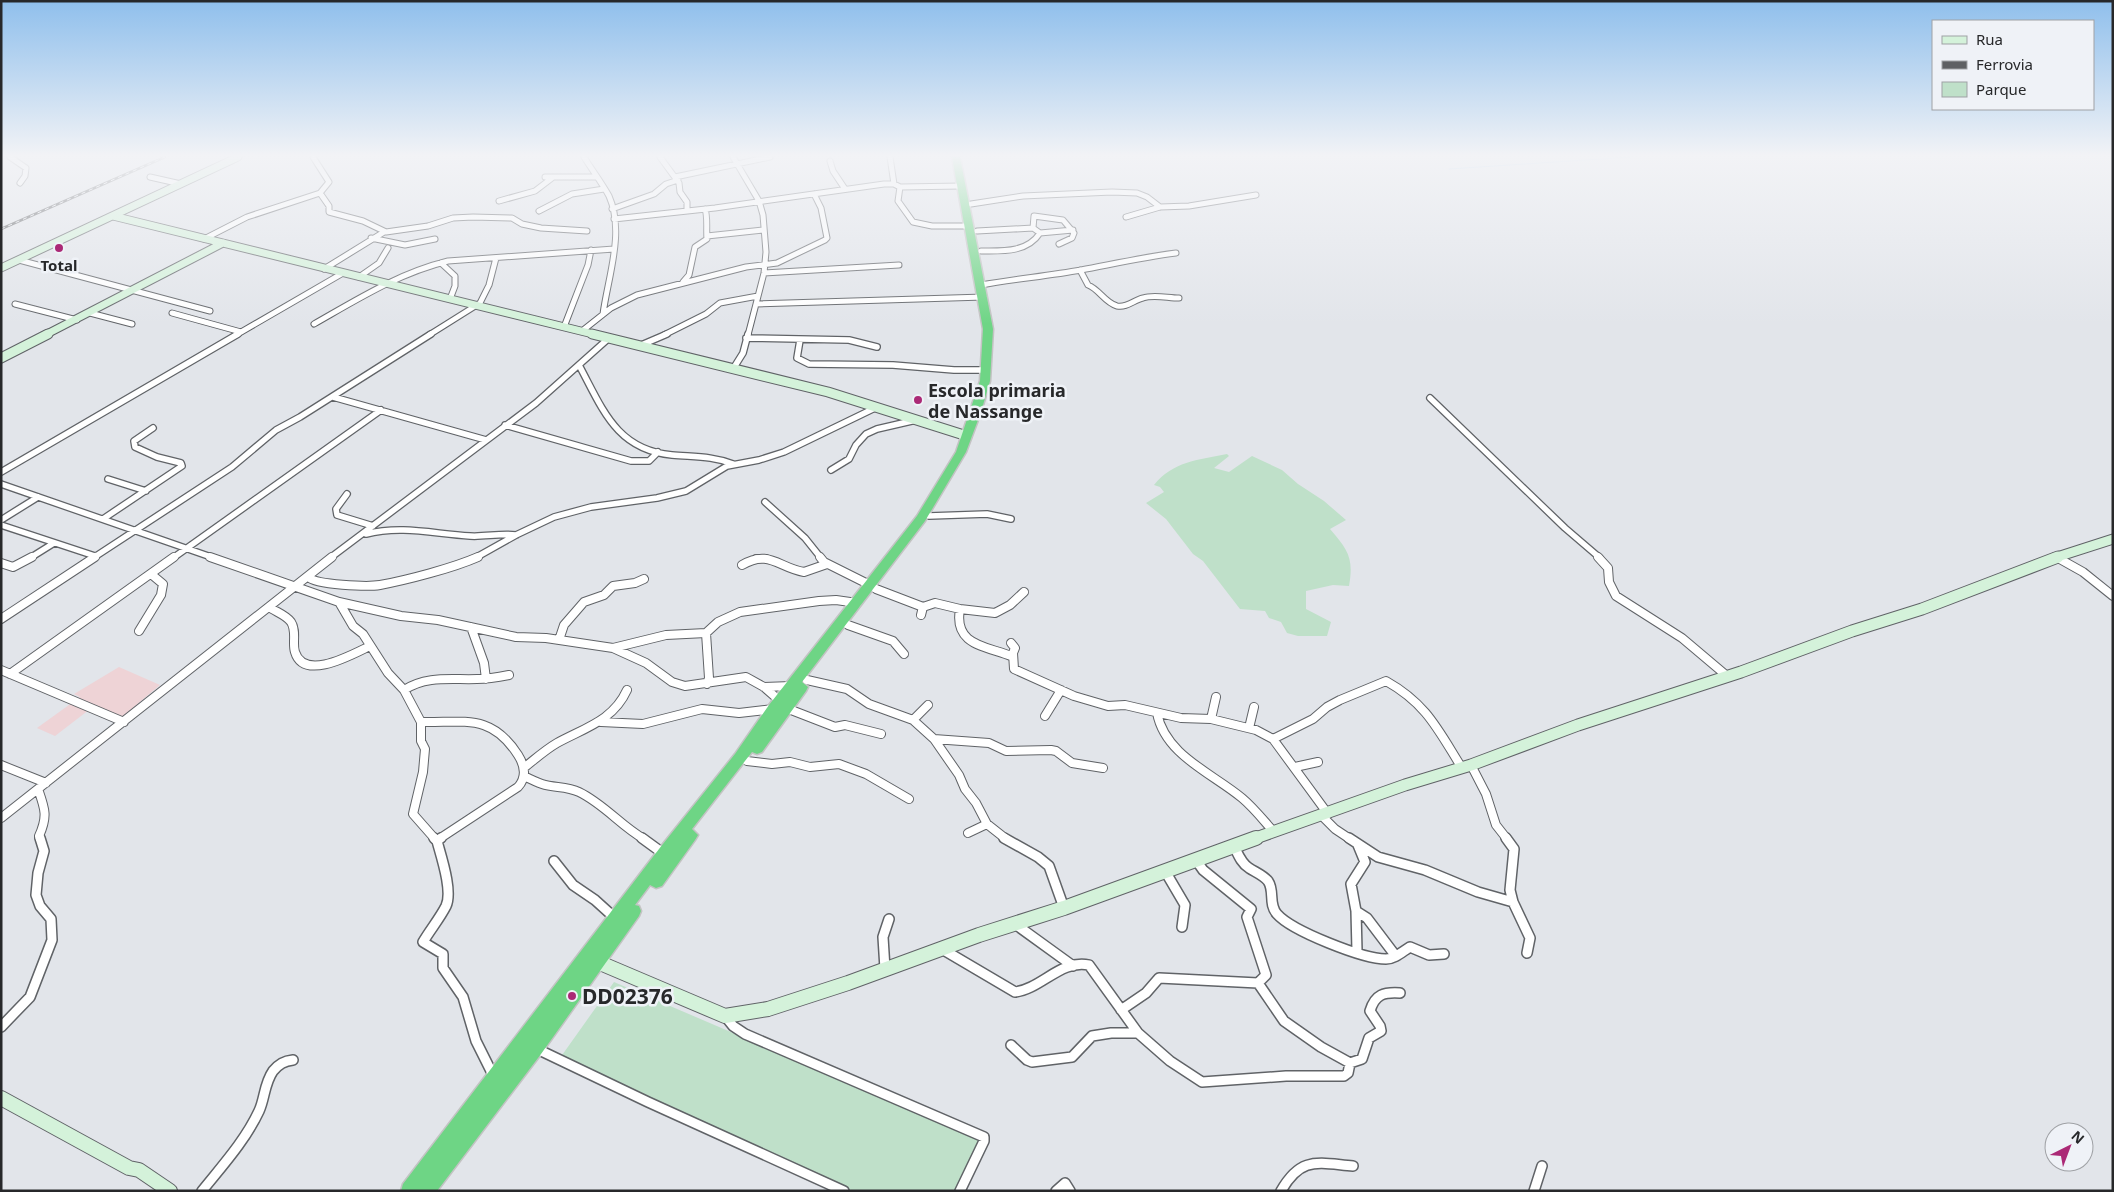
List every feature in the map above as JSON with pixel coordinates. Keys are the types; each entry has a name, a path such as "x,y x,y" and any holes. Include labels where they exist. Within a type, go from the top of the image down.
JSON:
{"highway":[{"path":"410,1191 496,1080 521,1044 592,960 747,761 792,686 929,516 946,490 976,431 986,403 994,350 993,321 984,289 968,213"},
{"path":"425,1191 535,1048 616,919 664,854 780,706 807,680 848,625 936,494 961,452 980,397 986,370 988,320 981,251 972,228 971,213"}],"street":[{"path":"1,268 120,213"},
{"path":"204,239 247,217 260,213"},
{"path":"331,213 367,222 384,232"},
{"path":"603,314 614,249 613,213"},
{"path":"614,219 672,213"},
{"path":"683,282 689,275 695,247 707,239 705,225 706,213"},
{"path":"733,369 741,359 764,273 766,252 763,213"},
{"path":"582,331 603,314 629,298 683,282 764,263 782,261 826,238 822,213"},
{"path":"904,213 912,222 932,226 1033,228 1040,233 1073,230"},
{"path":"1126,217 1141,213"},
{"path":"113,216 733,369 878,407 967,436"},
{"path":"1033,228 1032,218 1036,216 1063,219 1074,233 1072,238 1059,244"},
{"path":"324,269 371,238 384,232 414,229 442,223 453,218 512,218 522,224 534,227 587,231"},
{"path":"707,236 763,230"},
{"path":"981,251 1017,249 1038,239 1040,233"},
{"path":"371,238 405,245 435,239"},
{"path":"1,358 223,243"},
{"path":"359,277 379,263 388,248"},
{"path":"314,324 386,283 441,263 461,259 522,255 536,256 561,252 614,249"},
{"path":"564,327 588,265 590,250"},
{"path":"756,304 984,289 1029,276 1080,270 1123,260 1176,253"},
{"path":"1,620 134,530 232,467 276,430 333,397 476,306 482,300 489,285 496,258"},
{"path":"18,260 210,311"},
{"path":"441,263 455,276 455,286 450,299"},
{"path":"764,273 898,265"},
{"path":"1080,270 1088,285 1096,288 1111,303 1118,306 1129,305 1144,296 1179,298"},
{"path":"1,472 343,273"},
{"path":"639,346 674,331 706,314 720,302 758,296"},
{"path":"15,304 77,320"},
{"path":"90,313 132,324"},
{"path":"172,313 241,332"},
{"path":"1,818 360,536 505,425 548,395 609,338"},
{"path":"746,338 849,340 877,347"},
{"path":"800,340 797,358 809,364 894,364 954,370 986,370"},
{"path":"580,367 608,417 631,443 674,455 710,455 733,464"},
{"path":"333,397 486,440"},
{"path":"1430,398 1565,528 1604,562 1608,568 1609,582 1616,596 1682,638 1727,676"},
{"path":"308,577 311,580 328,583 383,584 471,560 554,517 577,510 664,497 686,491 733,464 759,460 784,452 878,407"},
{"path":"10,674 381,410"},
{"path":"831,470 849,459 856,445 866,434 877,429 916,420"},
{"path":"505,425 631,461 649,461 658,452"},
{"path":"103,519 183,464 135,447 134,441 153,428"},
{"path":"108,479 146,491"},
{"path":"1,484 339,602 401,616 472,627 516,637 559,640 613,648 646,663 672,682 685,686 746,677 764,687 780,706 835,727 846,725 880,734"},
{"path":"347,494 338,504 336,509 337,515 373,526"},
{"path":"1,520 38,497"},
{"path":"765,502 805,538 818,557 827,564 873,587 923,607 935,603 960,609 998,612 1010,605 1024,592"},
{"path":"929,516 986,514 1011,519"},
{"path":"1,525 95,556"},
{"path":"360,536 376,530 390,529 470,536 516,535"},
{"path":"592,960 725,1016 768,1009 1014,923 1064,908 1405,785 1466,766 1578,725 1727,676 1954,597 2032,565 2113,539"},
{"path":"1,562 13,567 54,543"},
{"path":"742,565 759,556 803,573 827,564"},
{"path":"2058,558 2083,572 2113,596"},
{"path":"139,631 161,595 163,584 151,574"},
{"path":"559,640 564,625 584,602 604,595 613,586 644,579"},
{"path":"613,648 666,635 706,633 718,622 740,612 820,601 836,600 857,603"},
{"path":"339,602 353,626 363,634 388,674 404,690 421,722 421,741 424,749 423,772 413,814 437,841 444,866 448,899 446,906 423,942 443,954 443,968 463,997 476,1041 496,1080"},
{"path":"270,607 285,617 292,625 295,653 302,663 309,666 330,663 370,646"},
{"path":"921,615 923,607"},
{"path":"960,609 958,617 960,630 974,644 981,648 1013,657"},
{"path":"848,625 893,642 904,654"},
{"path":"472,627 484,663 486,679"},
{"path":"706,633 709,678 707,684"},
{"path":"1011,643 1015,648 1013,657 1014,669 1074,696 1111,707 1125,706 1180,718 1211,719 1232,726 1249,728 1273,739 1295,767 1335,829 1358,845 1378,857 1425,870 1478,892 1513,902"},
{"path":"1,670 124,722"},
{"path":"404,690 415,682 445,678 486,679 509,675"},
{"path":"807,680 847,690 869,704 913,720 934,739 959,775 965,789 976,803 987,824 999,836 1038,857 1048,866 1064,908"},
{"path":"1273,739 1313,719 1327,707 1340,700 1386,681 1407,692 1431,717 1486,794 1496,825 1514,849 1510,882 1513,902 1529,934 1530,941 1527,953"},
{"path":"764,687 792,686"},
{"path":"437,841 455,827 518,788 523,783 524,771 558,742 601,722 618,708 627,690"},
{"path":"1045,716 1046,710 1061,690"},
{"path":"1211,719 1216,697"},
{"path":"601,722 643,724 702,709 739,713 780,706"},
{"path":"913,720 928,706"},
{"path":"1249,728 1254,707"},
{"path":"1156,713 1158,724 1172,744 1191,762 1255,809 1274,832"},
{"path":"421,722 464,722 486,725 509,739 524,771 542,784 564,788 584,795 608,812 628,830 648,841 664,854"},
{"path":"934,739 989,743 1006,750 1051,750 1056,751 1072,763 1102,768"},
{"path":"747,761 772,764 790,762 810,767 839,764 866,774 909,799"},
{"path":"1295,767 1318,762"},
{"path":"1,765 42,786"},
{"path":"1,1027 30,997 38,980 53,932 51,919 40,906 36,895 38,873 44,851 39,836 45,822 42,786"},
{"path":"968,833 987,824"},
{"path":"1357,951 1356,911 1351,884 1354,876 1365,862 1358,845"},
{"path":"1234,846 1246,866 1265,877 1270,884 1272,890 1270,902 1278,915 1320,939 1345,949 1386,959 1410,947 1429,955 1444,954"},
{"path":"1121,1010 1146,993 1159,978 1258,983 1266,975 1248,917 1250,909 1203,870 1196,860"},
{"path":"554,861 573,885 595,900 616,919"},
{"path":"1166,871 1185,905 1182,927"},
{"path":"1356,911 1367,918 1395,955"},
{"path":"885,969 882,935 889,918"},
{"path":"1014,923 1073,966"},
{"path":"942,949 1016,992 1027,990 1054,974 1073,966 1083,963 1089,965 1138,1032 1170,1061 1202,1082 1286,1076 1344,1076 1348,1073 1350,1063"},
{"path":"1258,983 1284,1020 1321,1047 1350,1063 1362,1059 1369,1038 1381,1031 1380,1026 1370,1011 1380,993 1400,993"},
{"path":"725,1016 733,1026 745,1034 984,1137 984,1141 960,1191"},
{"path":"1011,1045 1026,1060 1032,1062 1072,1057 1092,1036 1138,1032"},
{"path":"535,1048 648,1102 844,1191"},
{"path":"202,1191 244,1136 257,1115 261,1107 262,1096 277,1066 283,1062 293,1060"},
{"path":"1,1098 130,1168 138,1170 170,1191"},
{"path":"1281,1191 1294,1171 1305,1164 1321,1162 1353,1166"},
{"path":"1534,1191 1542,1166"},
{"path":"1056,1191 1065,1183 1070,1191"}],"shaded area":[{"path":"119,667 160,685 121,718 94,706 55,736 37,728 80,697 74,694"}],"green space":[{"path":"1227,454 1229,456 1214,468 1229,472 1252,456 1282,470 1346,520 1330,529 1345,549 1350,561 1349,586 1333,585 1306,591 1306,609 1331,622 1327,636 1298,636 1287,633 1281,622 1269,618 1265,611 1240,609 1203,561 1193,554 1166,519 1146,503 1164,492 1160,487 1154,485 1169,471 1197,460"},
{"path":"614,982 988,1142 965,1191 853,1191 560,1058"}],"railway":[{"path":"1,229 38,213"}],"place":[{"name":"Total","path":"59,248"},
{"name":"Escola primaria de Nassange","path":"918,400"},
{"name":"DD02376","path":"572,996"}]}
